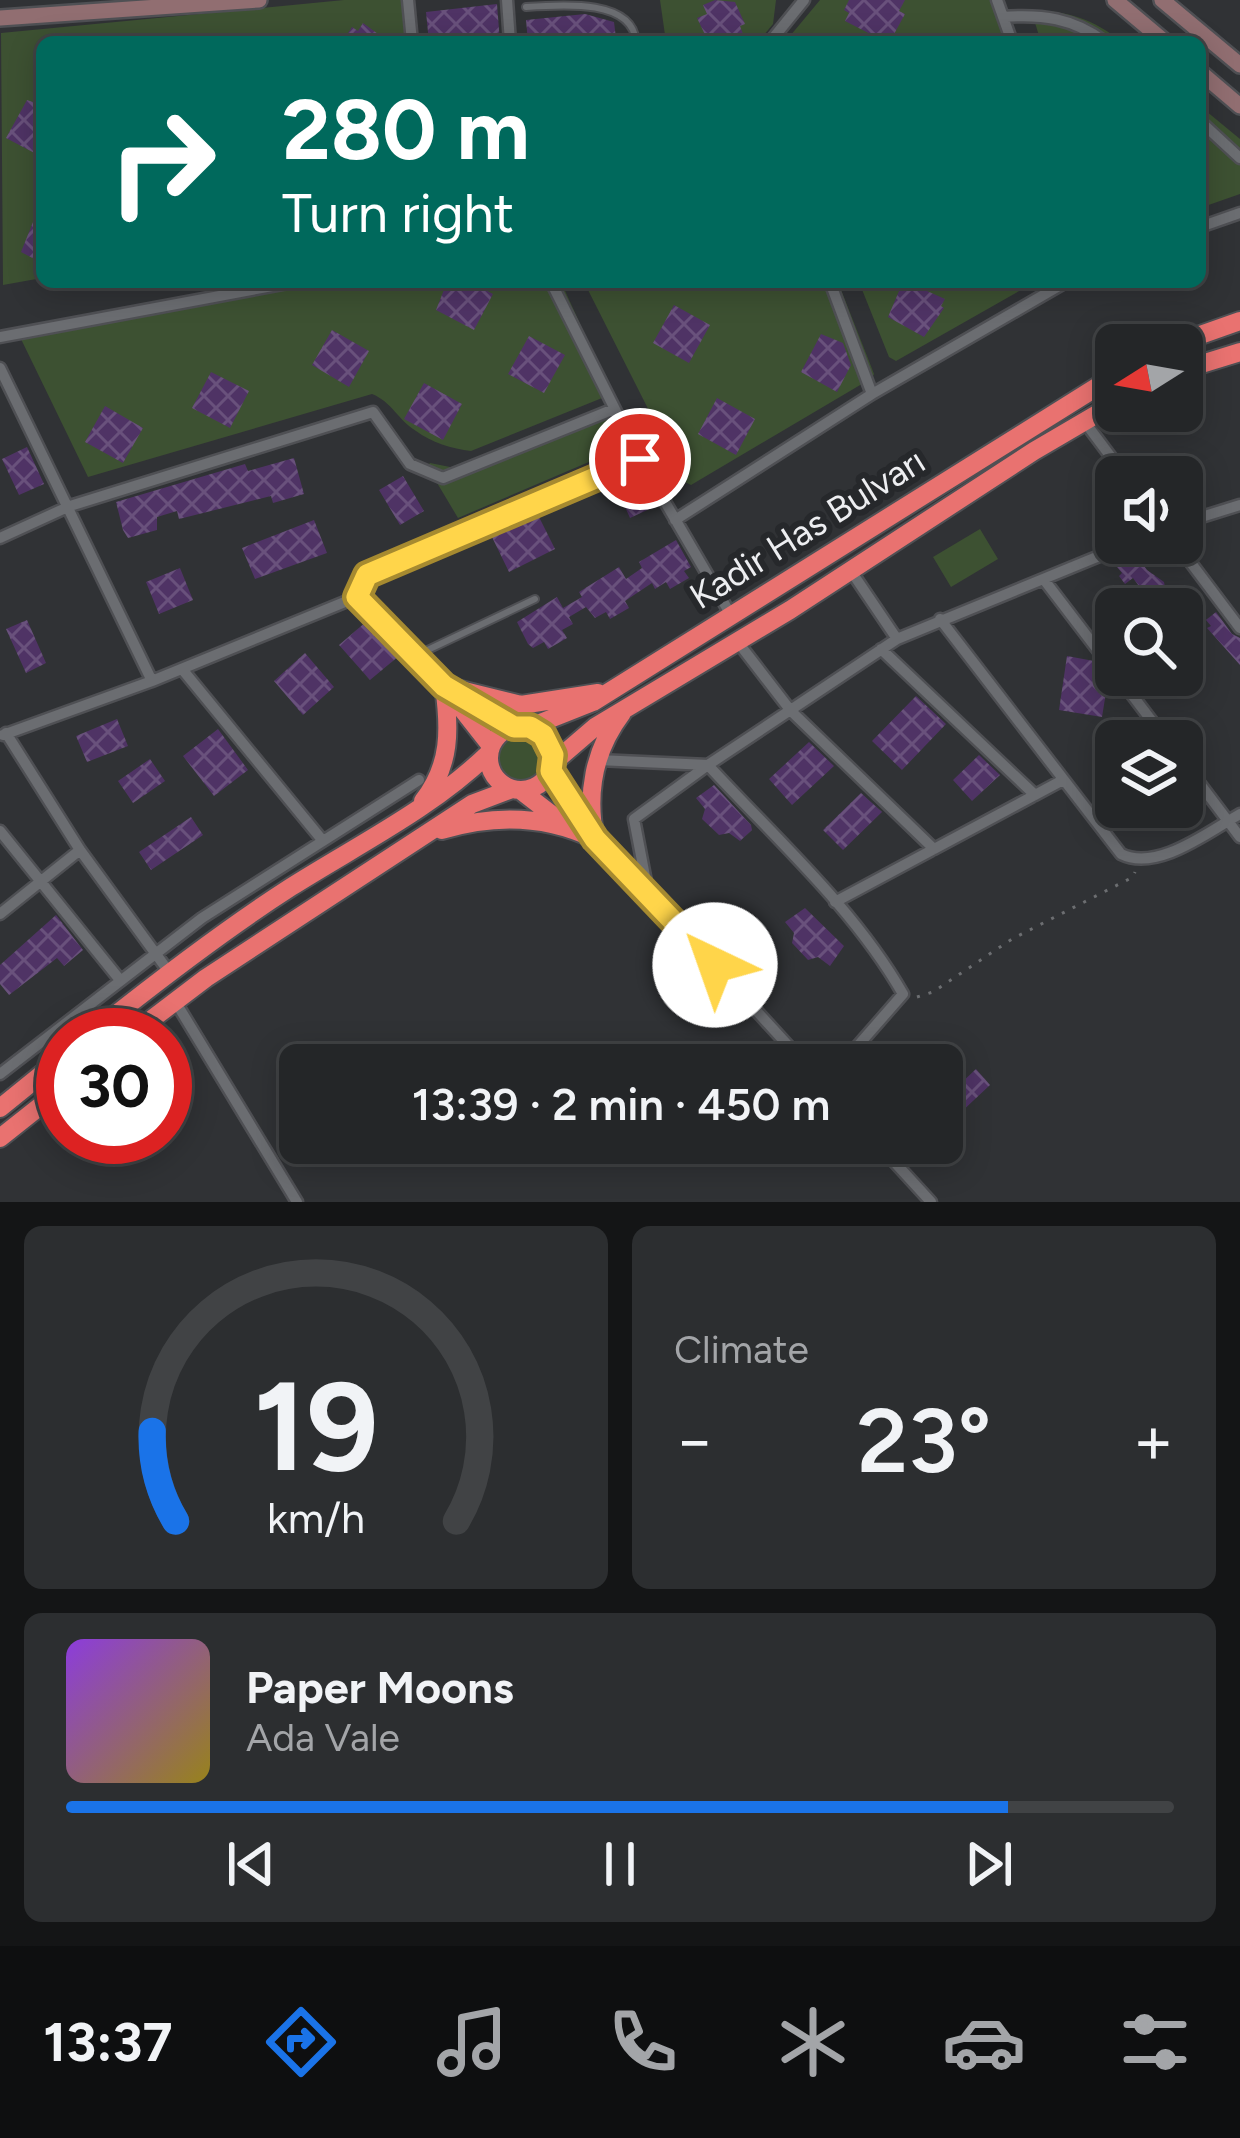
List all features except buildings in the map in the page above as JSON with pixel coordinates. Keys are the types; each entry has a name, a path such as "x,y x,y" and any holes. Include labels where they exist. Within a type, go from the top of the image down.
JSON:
{"highway":[{"path":"1203,334 1240,321"},
{"path":"1203,363 1240,352"},
{"name":"Kadir Has Bulvarı","path":"522,727 580,710 1095,388"},
{"name":"Kadir Has Bulvarı","path":"552,767 584,735 851,572 1095,415"},
{"path":"444,686 521,705 617,687"},
{"path":"444,686 548,741 552,767 595,839"},
{"path":"444,686 490,750 494,776 595,839"},
{"path":"412,813 429,793 445,761 449,736 444,686"},
{"path":"595,839 591,799 598,760 626,708"},
{"path":"124,1008 169,972 326,866 454,786 501,734 522,727"},
{"path":"166,1008 472,804 542,783 552,767"},
{"path":"413,842 446,829 496,819 568,826"},
{"path":"0,1108 36,1079"},
{"path":"0,1138 36,1109"}],"street":[{"path":"0,18 259,0"},
{"path":"408,0 411,36"},
{"path":"506,0 509,36"},
{"path":"775,36 804,0"},
{"path":"997,0 1010,36"},
{"path":"1115,0 1158,36"},
{"path":"1162,0 1205,36"},
{"path":"1003,17 1040,14 1084,26 1097,36"},
{"path":"1206,37 1240,65"},
{"path":"1206,77 1240,106"},
{"path":"1206,127 1240,158"},
{"path":"1206,225 1240,213"},
{"path":"0,337 262,288"},
{"path":"553,288 640,459 731,616"},
{"path":"832,288 872,394"},
{"path":"675,520 872,394 1056,288"},
{"path":"0,368 152,681"},
{"path":"0,538 70,506 373,412 410,464 443,478 614,409"},
{"path":"1084,421 1110,456"},
{"path":"169,972 3,735 152,681 357,597 367,575 640,459"},
{"path":"1203,516 1240,505"},
{"path":"647,892 634,819 897,639 998,594 1095,558"},
{"path":"1192,564 1240,628"},
{"path":"851,572 897,639"},
{"path":"1045,580 1095,646"},
{"path":"357,597 444,686"},
{"path":"940,620 1116,850 1140,861 1152,860 1234,818"},
{"path":"737,641 790,711 934,849"},
{"path":"881,650 1035,795"},
{"path":"182,669 317,845 326,866"},
{"path":"1133,696 1151,720"},
{"path":"598,760 708,765 835,902 888,966 904,994 860,1044"},
{"path":"835,902 1063,780"},
{"path":"0,1074 202,918 419,781"},
{"path":"1203,783 1234,818 1240,837"},
{"path":"0,831 120,980"},
{"path":"595,839 787,1044"},
{"path":"0,914 80,850"},
{"path":"175,1001 297,1202"},
{"path":"897,1164 931,1202"}],"lane":[{"path":"526,7 614,3 632,20 635,36"},
{"path":"415,656 535,599"}],"path":[{"path":"904,994 922,997 933,992 1012,939 1133,877 1140,861"}],"green space":[{"path":"344,0 402,0 406,36 36,36 36,279 3,285 1,33"},
{"path":"660,0 776,0 773,24 763,36 665,36"},
{"path":"820,0 1002,0 1016,36 790,36"},
{"path":"1031,10 1080,18 1114,36 1039,36"},
{"path":"1206,111 1240,139 1240,194 1206,206"},
{"path":"247,288 564,288 612,394 471,451 422,435 372,394 88,477 21,339"},
{"path":"587,288 840,288 872,378 691,485 685,482"},
{"path":"861,288 1024,288 896,361 889,357"},
{"path":"621,412 638,441 458,518 427,466 465,470"},
{"path":"980,529 998,559 951,587 933,557"},
{"path":"521,732 539,740 547,758 539,776 521,784 503,776 495,758 503,740"}],"route":[{"path":"640,459 367,575 357,597 444,686 514,727 530,727 543,735 553,755 551,771 595,839 715,965"}]}
